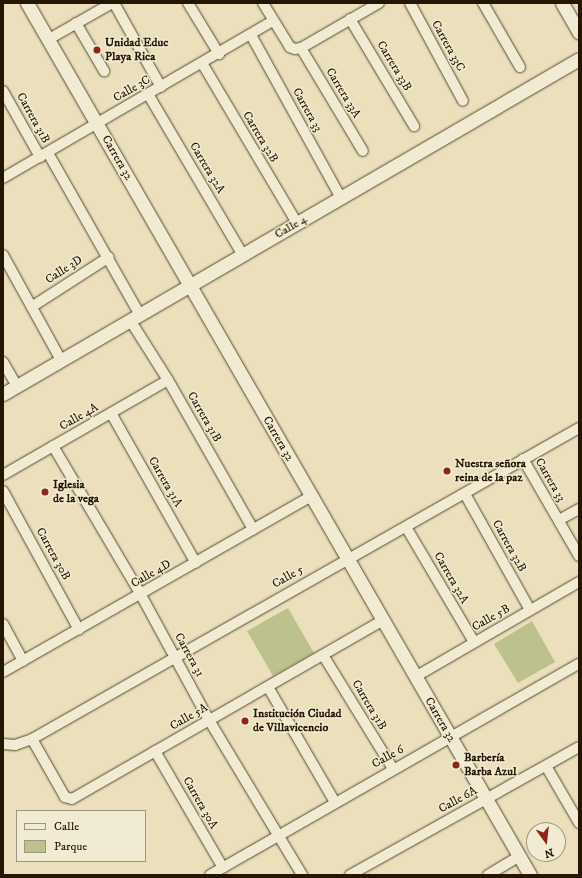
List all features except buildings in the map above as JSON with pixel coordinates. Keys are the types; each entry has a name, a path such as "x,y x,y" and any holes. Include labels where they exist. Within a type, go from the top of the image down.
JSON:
{"street":[{"name":"Carrera 32","path":"27,3 530,875"},
{"path":"48,39 113,3 161,87"},
{"path":"188,3 218,54"},
{"path":"263,3 290,47 301,48 379,3"},
{"name":"Carrera 33C","path":"410,3 463,101"},
{"path":"483,3 520,67"},
{"path":"562,3 579,33"},
{"name":"Carrera 33B","path":"350,19 414,126"},
{"name":"Calle 3C","path":"3,178 273,21"},
{"path":"76,23 104,71"},
{"name":"Carrera 33","path":"250,35 341,198"},
{"name":"Carrera 33A","path":"301,48 363,151"},
{"name":"Calle 4","path":"3,394 579,60"},
{"name":"Carrera 32B","path":"202,63 297,224"},
{"name":"Carrera 31B","path":"3,91 109,257 135,317 168,380 253,529"},
{"name":"Carrera 32A","path":"148,94 243,255"},
{"path":"3,255 33,306 61,360"},
{"name":"Calle 3D","path":"33,306 109,257"},
{"path":"3,362 17,386"},
{"name":"Calle 4A","path":"3,475 168,380"},
{"name":"Carrera 31A","path":"111,413 196,563"},
{"name":"Calle 5","path":"6,745 32,739 579,428"},
{"name":"Carrera 31","path":"53,446 141,594 209,720 302,875"},
{"name":"Carrera 33","path":"523,460 579,556"},
{"name":"Carrera 30B","path":"3,491 79,630"},
{"name":"Carrera 32B","path":"465,494 530,610"},
{"name":"Calle 4D","path":"3,672 79,630 311,496"},
{"path":"558,520 579,508"},
{"name":"Carrera 32A","path":"406,527 474,642"},
{"name":"Calle 5B","path":"415,677 579,582"},
{"name":"Calle 5A","path":"32,739 68,799 72,799 383,620"},
{"path":"3,624 23,661"},
{"name":"Carrera 31B","path":"323,655 392,769"},
{"name":"Calle 6","path":"210,875 392,769 450,738 579,664"},
{"path":"268,687 335,802"},
{"name":"Calle 6A","path":"350,875 579,747"},
{"name":"Carrera 30A","path":"155,751 223,868"},
{"path":"546,766 579,823"},
{"path":"488,875 520,856"}],"green space":[{"path":"288,608 314,653 273,676 247,631"},
{"path":"532,621 555,662 518,683 494,644"}],"place":[{"name":"Unidad Educ Playa Rica","path":"97,50"},
{"name":"Nuestra señora reina de la paz","path":"447,471"},
{"name":"Iglesia de la vega","path":"45,492"},
{"name":"Institución Ciudad de Villavicencio","path":"245,721"},
{"name":"Barbería Barba Azul","path":"456,765"}]}
